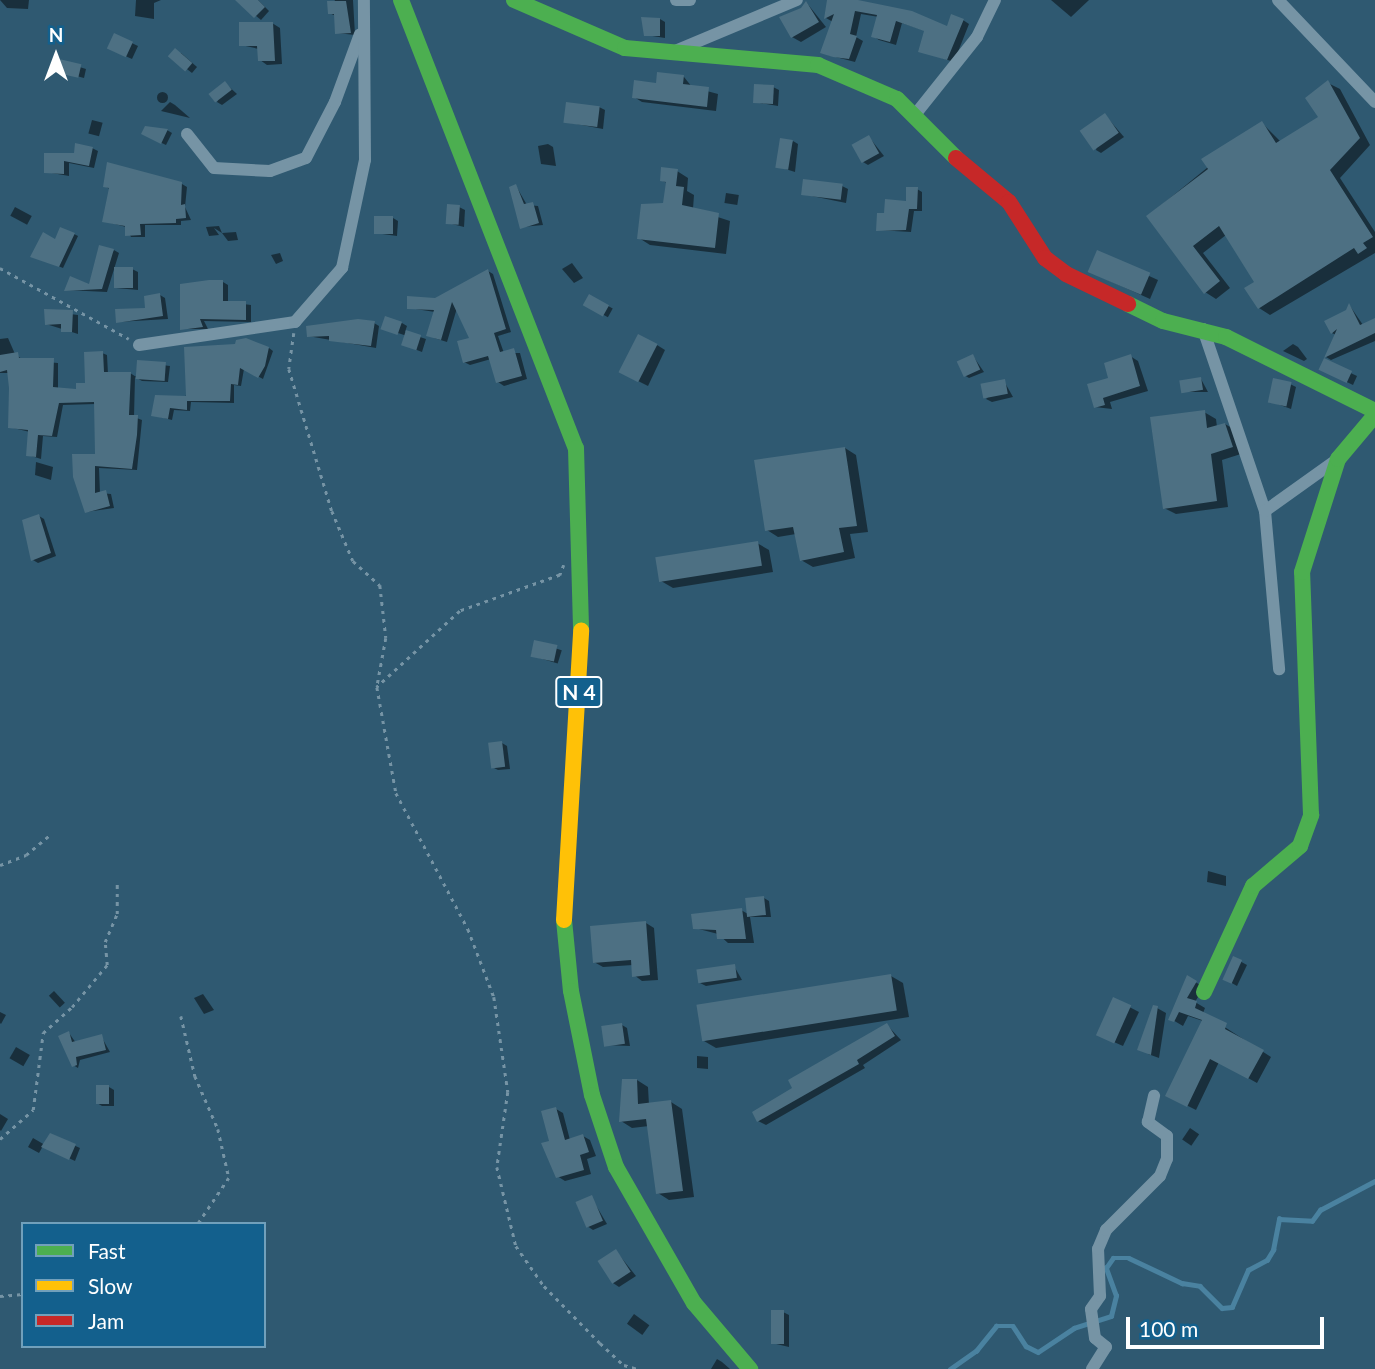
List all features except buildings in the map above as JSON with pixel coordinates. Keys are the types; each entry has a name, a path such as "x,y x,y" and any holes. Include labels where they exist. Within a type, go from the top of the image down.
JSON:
{"street":[{"path":"139,345 295,322 342,268 365,160 362,29 364,0"},
{"name":"N 4","path":"401,0 576,448 576,532 583,600 562,898 583,1055 600,1125 616,1167 694,1303 750,1369"},
{"path":"514,0 625,48 818,65 897,99 975,177 1009,202 1045,258 1066,274 1163,321 1203,329 1375,413 1338,459 1265,511"},
{"path":"676,0 690,0"},
{"path":"766,0 793,3"},
{"path":"914,116 977,37 995,0"},
{"path":"1278,0 1375,102"},
{"path":"672,52 793,3"},
{"path":"187,134 214,168 270,171 306,158 335,102 362,29"},
{"path":"1203,329 1265,511 1279,669"},
{"path":"1204,992 1253,886 1300,846 1311,815 1302,572 1338,459"},
{"path":"1092,1369 1106,1347 1095,1338 1091,1309 1100,1296 1098,1248 1106,1230 1160,1175 1167,1159 1167,1136 1148,1122 1154,1096"}],"path":[{"path":"0,268 59,297 139,345"},
{"path":"295,322 289,369 332,511 353,561 380,585 386,638 377,687 396,793 468,929 494,997 508,1092 497,1167 516,1246 544,1286 581,1324 624,1365 638,1369"},
{"path":"377,687 460,611 560,575 576,532"},
{"path":"0,865 26,855 49,836"},
{"path":"0,1139 33,1110 43,1033 72,1007 107,965 105,942 117,914 117,880"},
{"path":"181,1016 195,1076 218,1129 229,1178 199,1222"},
{"path":"0,1296 21,1294"}],"waterway":[{"path":"950,1369 976,1351 996,1326 1013,1326 1026,1346 1038,1352 1074,1328 1111,1316 1116,1296 1106,1268 1113,1258 1129,1258 1182,1283 1200,1286 1222,1308 1232,1307 1248,1270 1267,1260 1273,1250 1279,1219 1312,1221 1320,1210 1375,1181"}],"traffic: fast":[{"path":"401,0 576,448 581,630"},
{"path":"514,0 625,48 818,65 897,99 956,158"},
{"path":"1128,304 1163,321 1226,337 1375,411"},
{"path":"1204,992 1253,886 1300,846 1311,815 1302,572 1338,459 1375,415"},
{"path":"564,920 571,991 592,1095 616,1167 694,1303 750,1369"}],"traffic: slow":[{"path":"564,920 581,630"}],"traffic: jam":[{"path":"956,158 1009,202 1045,258 1066,274 1128,304"}]}
